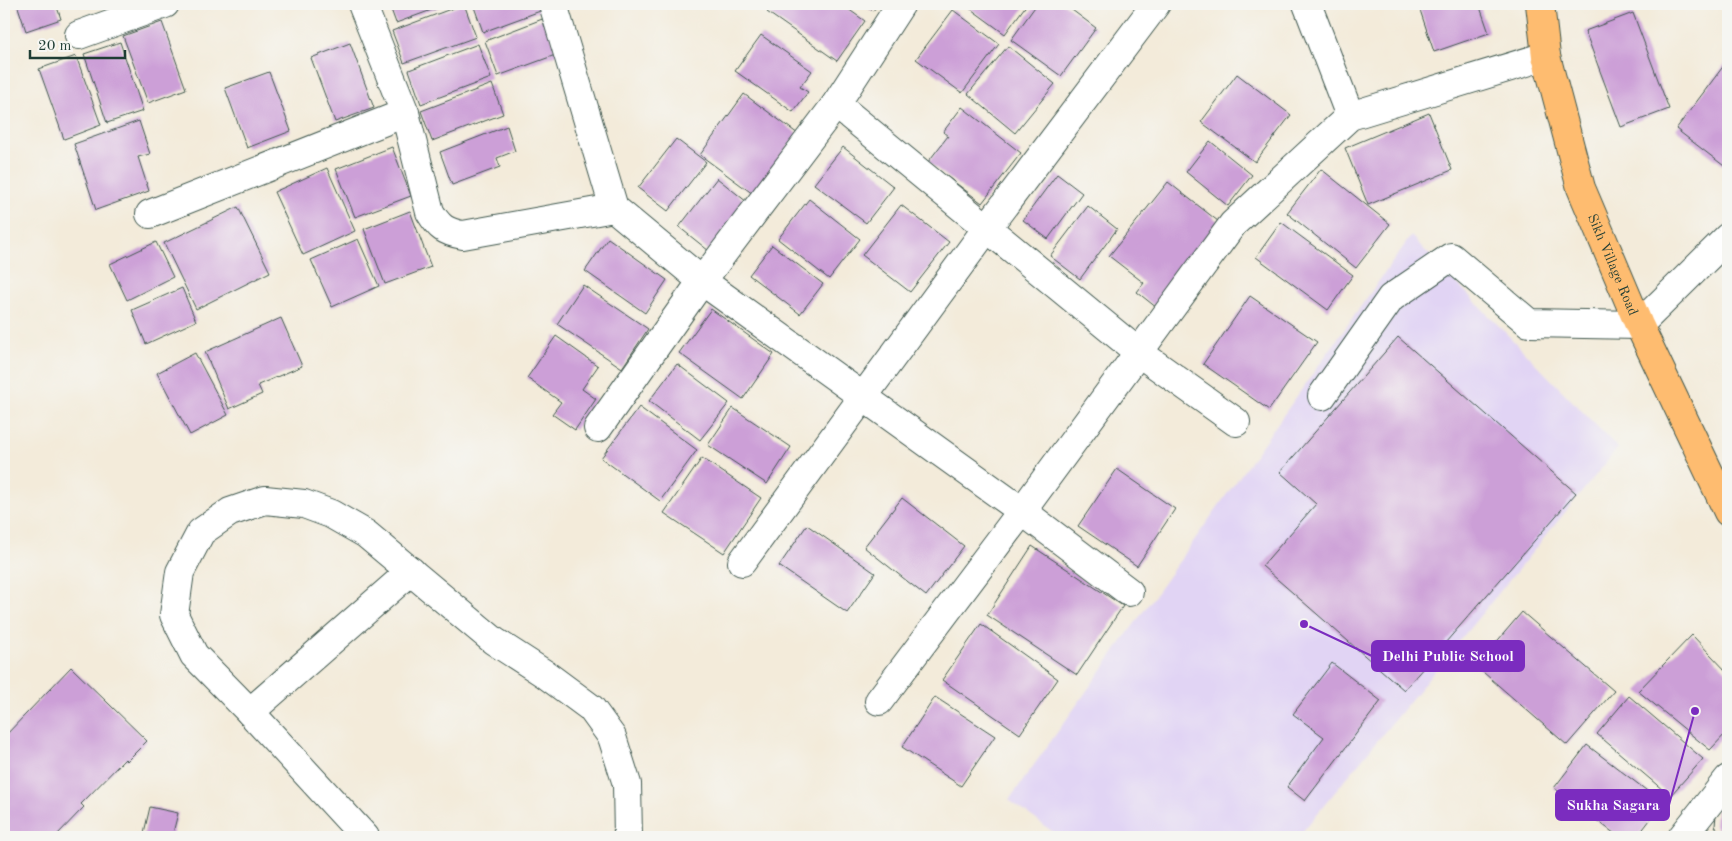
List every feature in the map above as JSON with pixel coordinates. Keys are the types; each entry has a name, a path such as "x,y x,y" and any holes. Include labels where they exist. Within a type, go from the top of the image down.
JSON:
{"main road":[{"name":"Sikh Village Road","path":"1546,5 1546,56 1581,188 1639,325 1728,512"}],"street":[{"path":"79,35 165,4"},
{"path":"362,4 405,113 430,212 436,222 448,233 463,235 620,213"},
{"path":"553,4 620,213 702,282 1022,511 1129,592"},
{"path":"598,428 702,282 836,104 901,4"},
{"path":"742,562 987,228 1156,4"},
{"path":"1307,4 1350,116"},
{"path":"879,701 1022,511 1233,224 1350,116 1546,56"},
{"path":"836,104 1138,352 1236,422"},
{"path":"150,214 405,113"},
{"path":"1322,396 1391,298 1452,257 1529,323 1639,325 1728,237"},
{"path":"365,837 250,712 194,655 174,615 180,572 201,532 230,512 265,500 304,504 331,514 366,534 494,641 591,708 612,737 627,784 628,837"},
{"path":"250,712 411,571"},
{"path":"1682,837 1705,827 1728,779"}],"shaded area":[{"path":"1411,236 1618,448 1298,837 1060,837 1009,800"}],"building":[{"path":"17,4 56,4 61,19 26,31"},
{"path":"106,4 120,4 107,8"},
{"path":"389,4 448,4 396,23"},
{"path":"464,4 476,37 404,63 392,31"},
{"path":"473,4 541,4 543,10 483,32"},
{"path":"773,4 841,4 865,21 837,61 767,12"},
{"path":"861,4 878,4 873,11"},
{"path":"964,4 1027,4 1005,34"},
{"path":"1037,4 1064,4 1096,28 1061,76 1011,40"},
{"path":"1428,4 1479,4 1489,33 1434,52 1419,7"},
{"path":"953,10 999,44 962,93 916,59"},
{"path":"1633,13 1669,109 1621,127 1585,31"},
{"path":"545,18 558,54 498,76 485,41"},
{"path":"162,22 186,89 148,103 123,36"},
{"path":"761,35 812,71 800,87 808,92 793,112 735,71"},
{"path":"120,42 143,111 107,123 84,54"},
{"path":"350,43 374,108 335,122 311,58"},
{"path":"478,44 491,78 421,104 409,70"},
{"path":"1008,46 1055,84 1015,133 968,94"},
{"path":"76,56 101,125 64,139 39,69"},
{"path":"1728,60 1728,169 1676,129"},
{"path":"269,72 291,131 247,148 225,88"},
{"path":"1237,74 1291,115 1255,162 1201,122"},
{"path":"492,84 503,114 432,141 421,111"},
{"path":"744,94 798,134 753,194 700,155"},
{"path":"962,107 1021,153 982,203 928,162 948,136 943,132"},
{"path":"1429,113 1452,170 1368,205 1345,148"},
{"path":"139,121 150,154 138,157 149,191 96,210 74,144"},
{"path":"507,126 515,151 497,158 500,167 452,185 440,152"},
{"path":"676,139 706,162 668,211 638,188"},
{"path":"1210,141 1252,175 1228,206 1186,172"},
{"path":"392,147 411,196 355,217 336,169"},
{"path":"843,147 894,187 866,223 814,184"},
{"path":"327,168 355,231 303,255 274,192"},
{"path":"1321,169 1390,224 1356,268 1287,213"},
{"path":"1057,174 1082,193 1048,239 1023,220"},
{"path":"717,178 747,202 709,251 679,227"},
{"path":"1168,182 1223,225 1157,308 1137,292 1144,283 1109,256"},
{"path":"809,199 860,239 829,279 778,239"},
{"path":"901,205 949,242 910,292 862,255"},
{"path":"1088,206 1117,229 1080,279 1050,256"},
{"path":"238,207 270,272 196,309 164,243"},
{"path":"410,211 431,267 385,284 364,229"},
{"path":"1281,222 1353,275 1328,310 1256,257"},
{"path":"608,238 667,280 645,313 585,271"},
{"path":"358,239 379,286 332,307 311,260"},
{"path":"156,242 173,277 127,300 110,264"},
{"path":"772,245 823,284 800,314 749,275"},
{"path":"583,285 648,329 622,368 557,324"},
{"path":"182,288 196,321 146,344 132,310"},
{"path":"1250,296 1317,342 1269,410 1203,364"},
{"path":"711,309 774,354 743,399 679,353"},
{"path":"281,318 302,366 258,385 262,394 229,409 205,352"},
{"path":"556,336 598,366 582,389 596,399 575,430 552,414 561,402 527,378"},
{"path":"1398,337 1576,493 1404,690 1262,566 1316,504 1280,472"},
{"path":"195,353 228,415 190,435 157,373"},
{"path":"677,364 729,403 700,440 649,401"},
{"path":"639,407 697,450 660,501 601,458"},
{"path":"733,408 791,447 767,484 708,445"},
{"path":"702,458 761,498 724,553 664,513"},
{"path":"1117,469 1175,509 1137,566 1078,526"},
{"path":"902,498 964,546 926,596 864,547"},
{"path":"807,525 875,573 847,613 779,566"},
{"path":"1032,546 1123,606 1077,675 987,615"},
{"path":"1522,612 1614,691 1567,745 1476,666"},
{"path":"981,624 1058,679 1020,734 942,680"},
{"path":"1692,635 1728,673 1728,731 1710,750 1638,691"},
{"path":"1332,663 1381,701 1305,801 1287,787 1324,737 1293,714"},
{"path":"71,667 147,741 127,761 125,759 81,804 84,807 55,837 4,837 4,737"},
{"path":"1629,696 1703,759 1670,796 1597,734"},
{"path":"935,697 995,736 961,786 902,747"},
{"path":"1587,745 1663,803 1637,837 1619,837 1554,788"},
{"path":"1728,786 1728,837 1723,837 1715,826 1717,804"},
{"path":"150,807 178,813 172,837 143,837"}],"place":[{"name":"Delhi Public School","path":"1304,624"},
{"name":"Sukha Sagara","path":"1695,711"}]}
